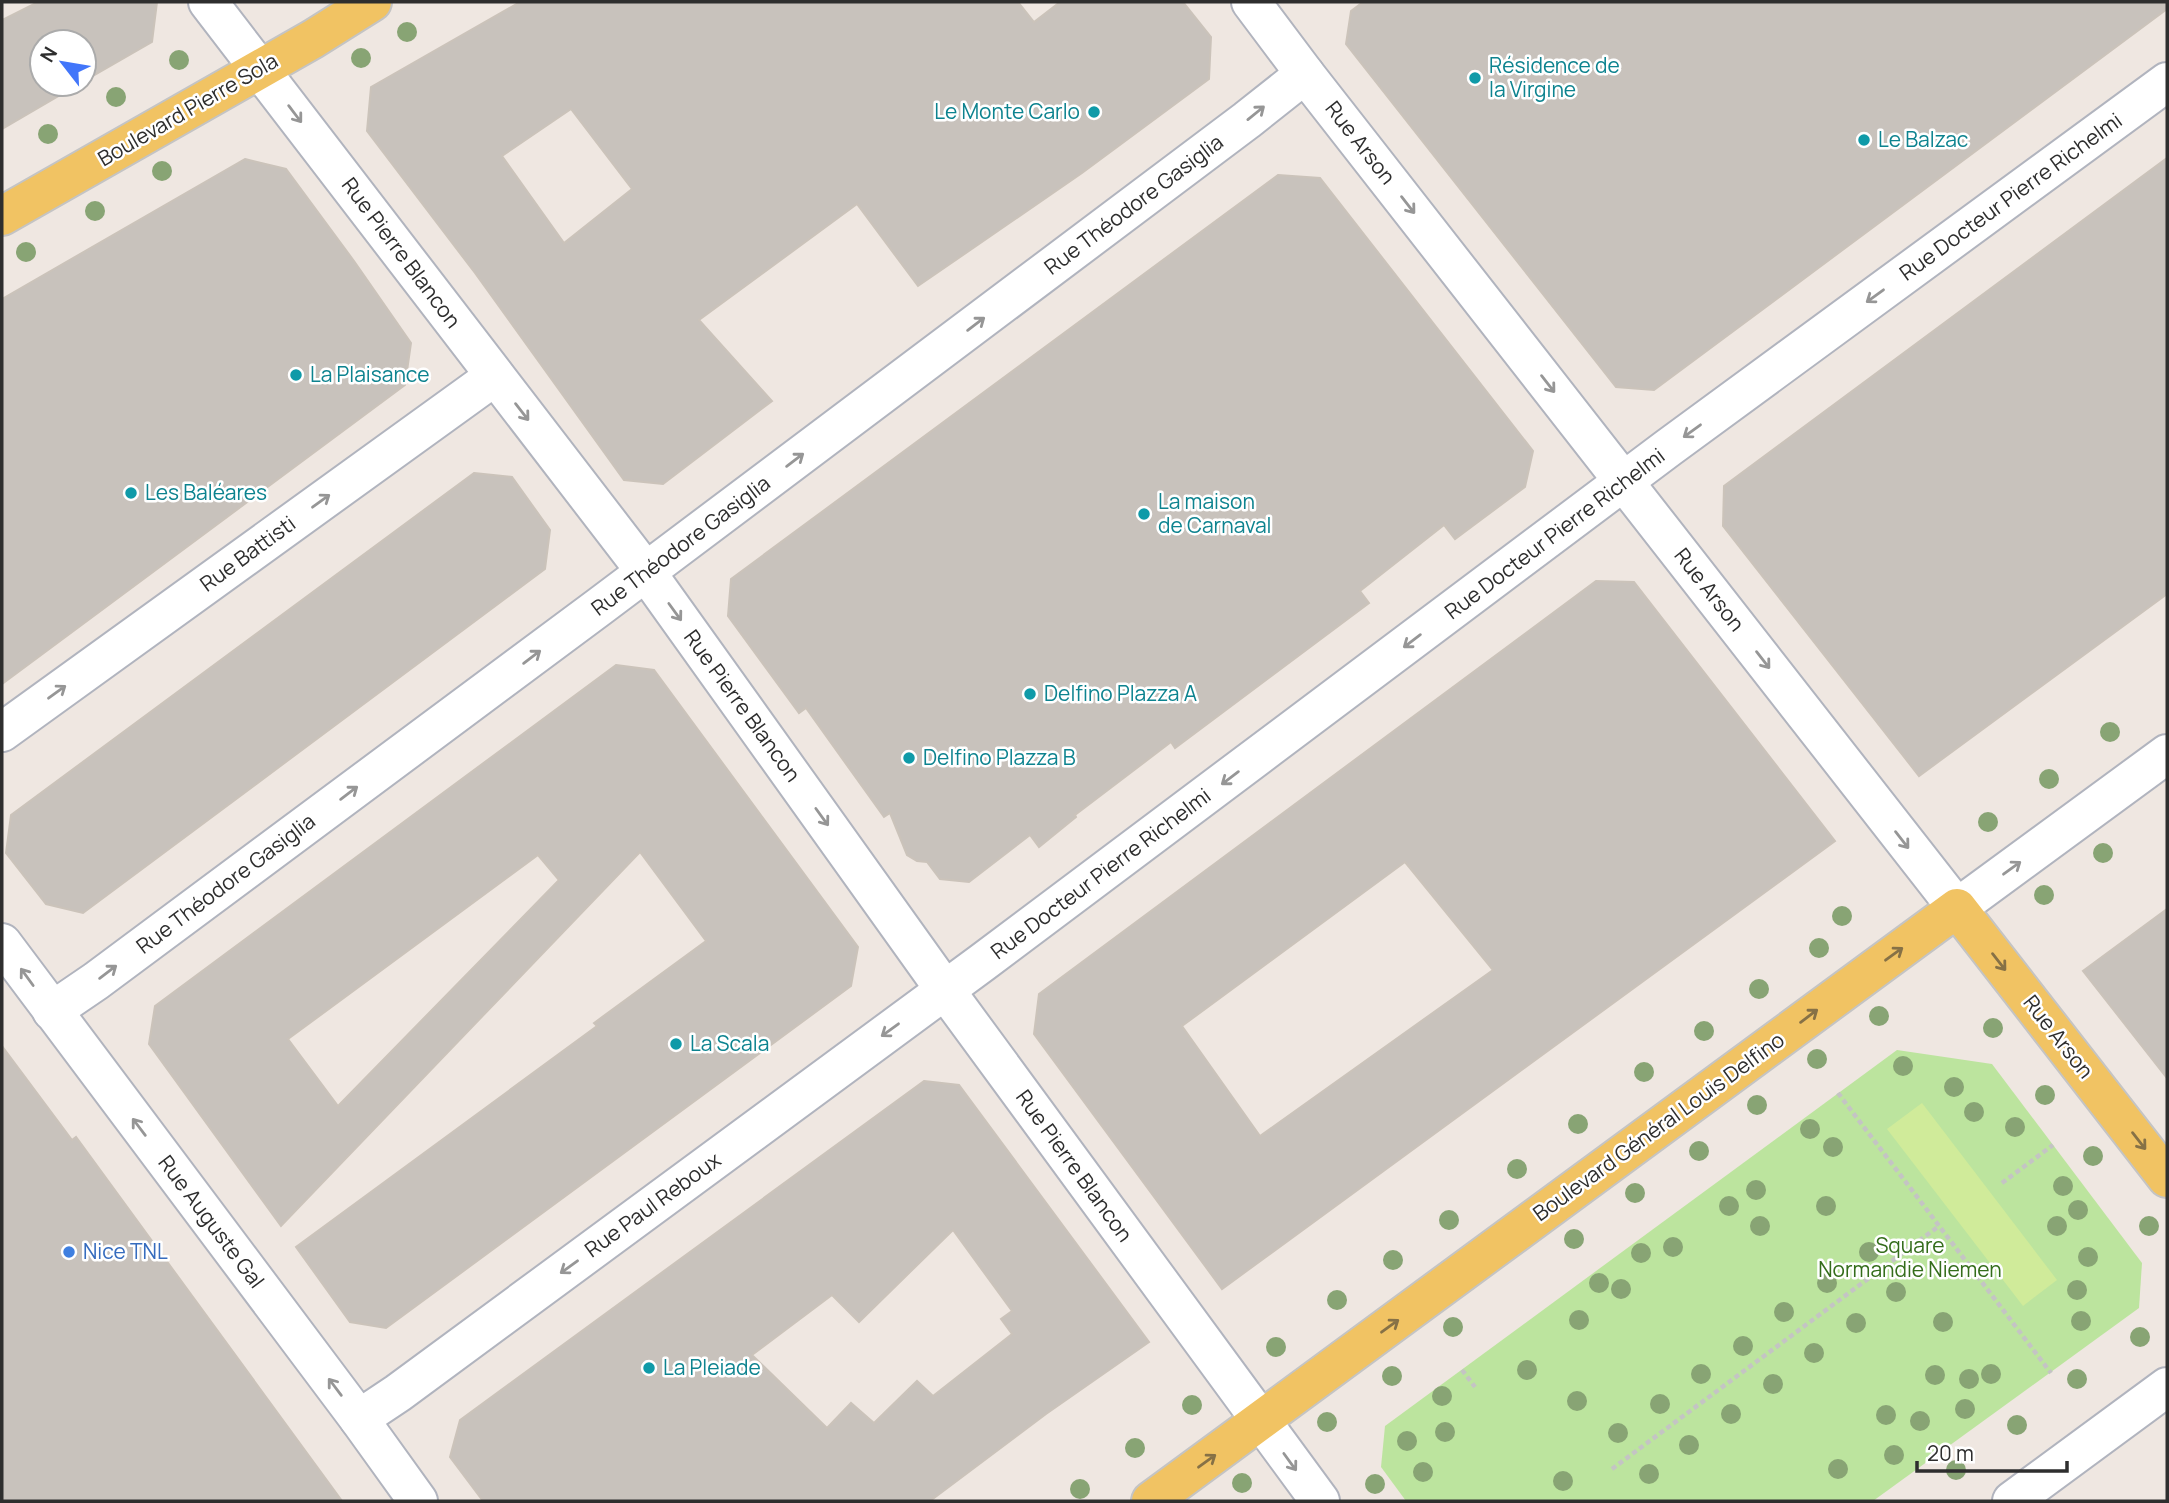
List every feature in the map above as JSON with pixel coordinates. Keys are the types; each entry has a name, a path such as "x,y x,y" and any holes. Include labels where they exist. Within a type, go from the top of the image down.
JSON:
{"main road":[{"name":"Boulevard Pierre Sola","path":"2,216 372,2"},
{"name":"Rue Arson","path":"1957,908 2167,1178"},
{"name":"Boulevard Général Louis Delfino","path":"1151,1501 1957,908"}],"street":[{"name":"Rue Pierre Blancon","path":"208,2 646,572 945,989 1320,1501"},
{"name":"Rue Arson","path":"1251,2 1957,908"},
{"name":"Rue Théodore Gasiglia","path":"52,1011 646,572 1305,74"},
{"name":"Rue Docteur Pierre Richelmi","path":"945,989 1625,481 2167,82"},
{"name":"Rue Battisti","path":"2,732 495,376"},
{"name":"Boulevard Général Louis Delfino","path":"1957,908 2167,754"},
{"name":"Rue Auguste Gal","path":"2,943 418,1501"},
{"name":"Rue Paul Reboux","path":"359,1419 398,1393 945,989"},
{"path":"2012,1501 2167,1387"}],"path":[{"path":"1838,1093 2051,1373"},
{"path":"2002,1183 2053,1145"},
{"path":"1612,1469 1939,1226"},
{"path":"1462,1370 1475,1387"}],"green space":[{"name":"Square Normandie Niemen","path":"1897,1050 1992,1064 2142,1263 2139,1308 1873,1501 1406,1501 1381,1467 1385,1426"},
{"path":"1922,1103 2057,1280 2023,1306 1887,1129"}],"building":[{"path":"38,2 157,2 152,42 98,73 98,28 28,28 28,98 55,98 2,129 2,20"},
{"path":"520,2 1018,2 1034,22 1060,2 1183,2 1211,37 1209,79 1082,173 918,286 857,204 699,320 772,401 663,484 624,480 475,273 367,131 371,87","holes":["571,109 632,189 564,243 502,156"]},
{"path":"1363,2 2167,2 2167,9 1654,390 1616,387 1346,44 1351,11"},
{"path":"2167,158 2167,594 1919,776 1723,526 1724,486"},
{"path":"245,159 286,169 354,261 411,343 405,385 2,684 2,299"},
{"path":"1278,175 1320,178 1533,451 1525,487 1455,539 1444,525 1360,591 1369,603 1175,748 1171,742 1075,815 1076,817 1039,847 1030,835 969,882 940,879 927,862 917,861 907,855 890,813 884,817 806,708 799,713 728,616 731,579"},
{"path":"474,473 512,477 550,530 545,569 83,913 46,904 6,853 11,815"},
{"path":"1596,581 1634,582 1835,841 1222,1289 1034,1034 1039,994","holes":["1405,862 1493,970 1260,1136 1182,1026"]},
{"path":"616,665 654,670 858,947 851,986 386,1328 350,1322 296,1247 597,1026 594,1023 706,941 640,852 281,1226 149,1044 155,1006","holes":["538,855 559,880 338,1106 288,1039"]},
{"path":"2167,909 2167,1078 2083,971"},
{"name":"Nice TNL","path":"2,1046 72,1140 76,1137 342,1501 2,1501"},
{"path":"924,1081 959,1085 1149,1342 1046,1414 930,1501 483,1501 450,1457 460,1420","holes":["953,1230 1012,1311 1001,1319 1012,1334 933,1396 917,1381 874,1423 851,1403 827,1428 752,1355 832,1295 859,1322"]}],"place":[{"name":"Résidence de la Virgine","path":"1475,78"},
{"name":"Le Monte Carlo","path":"1094,112"},
{"name":"Le Balzac","path":"1864,140"},
{"name":"La Plaisance","path":"296,375"},
{"name":"Les Baléares","path":"131,493"},
{"name":"La maison de Carnaval","path":"1144,514"},
{"name":"Delfino Plazza A","path":"1030,694"},
{"name":"Delfino Plazza B","path":"909,758"},
{"name":"La Scala","path":"676,1044"},
{"name":"Nice TNL","path":"69,1252"},
{"name":"La Pleiade","path":"649,1368"}]}
